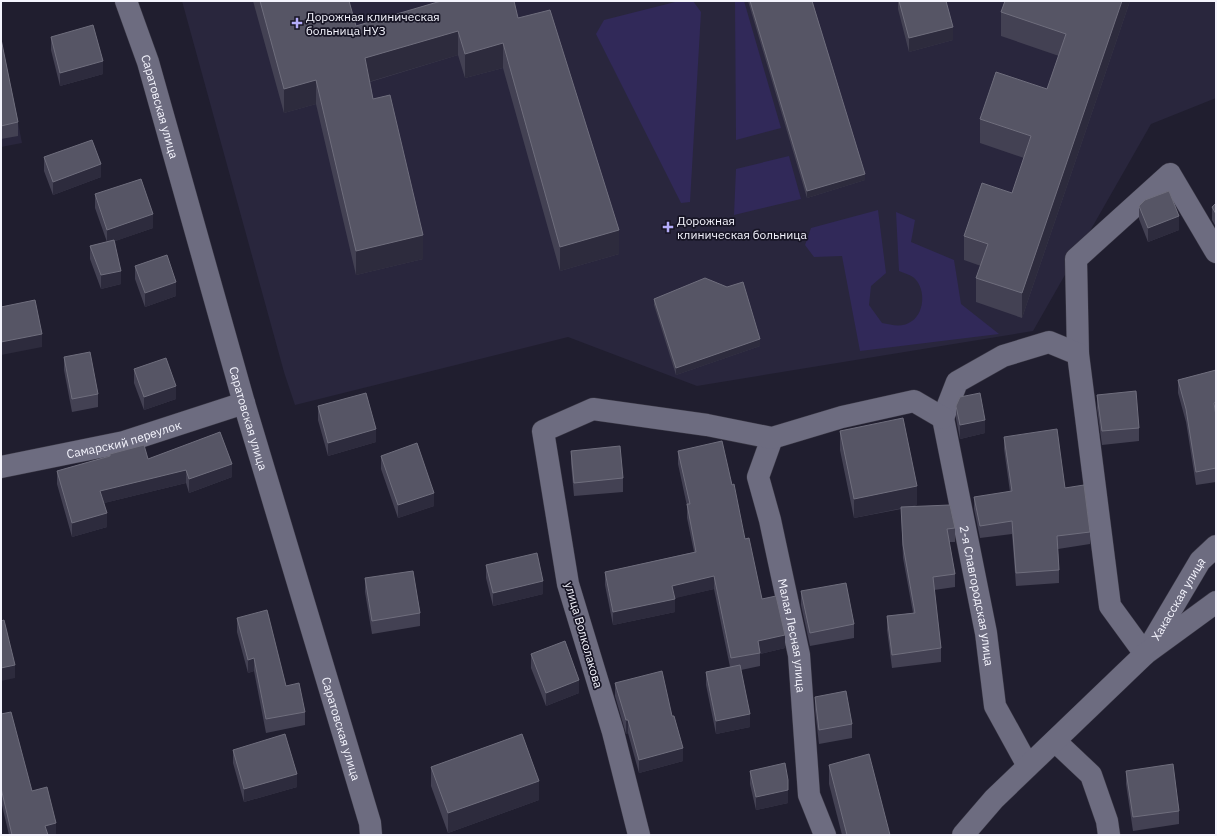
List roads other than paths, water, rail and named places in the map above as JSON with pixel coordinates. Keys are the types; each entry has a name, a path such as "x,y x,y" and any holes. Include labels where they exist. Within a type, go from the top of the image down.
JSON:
{"street":[{"name":"Саратовская улица","path":"126,1 148,62 244,403 370,823 371,835"},
{"path":"1145,654 1110,606 1078,354 1076,259 1170,174 1216,252"},
{"path":"772,438 842,417 914,401 943,418 957,382 1003,356 1049,342 1078,354"},
{"name":"Самарский переулок","path":"1,467 124,442 244,403"},
{"name":"улица Волколакова","path":"639,835 613,732 568,584 543,431 593,409 707,424 772,438"},
{"name":"2-я Славгородская улица","path":"943,418 986,633 995,706 1028,766"},
{"name":"Малая Лесная улица","path":"772,438 758,477 770,520 799,656 809,795 825,835"},
{"name":"Хакасская улица","path":"1145,654 1200,561 1216,546"},
{"path":"964,835 994,799 1145,654 1216,602"},
{"path":"1055,741 1091,775 1107,821 1110,835"}],"place":[{"name":"Дорожная клиническая больница НУЗ","path":"297,23"},
{"name":"Дорожная клиническая больница","path":"668,227"}]}
